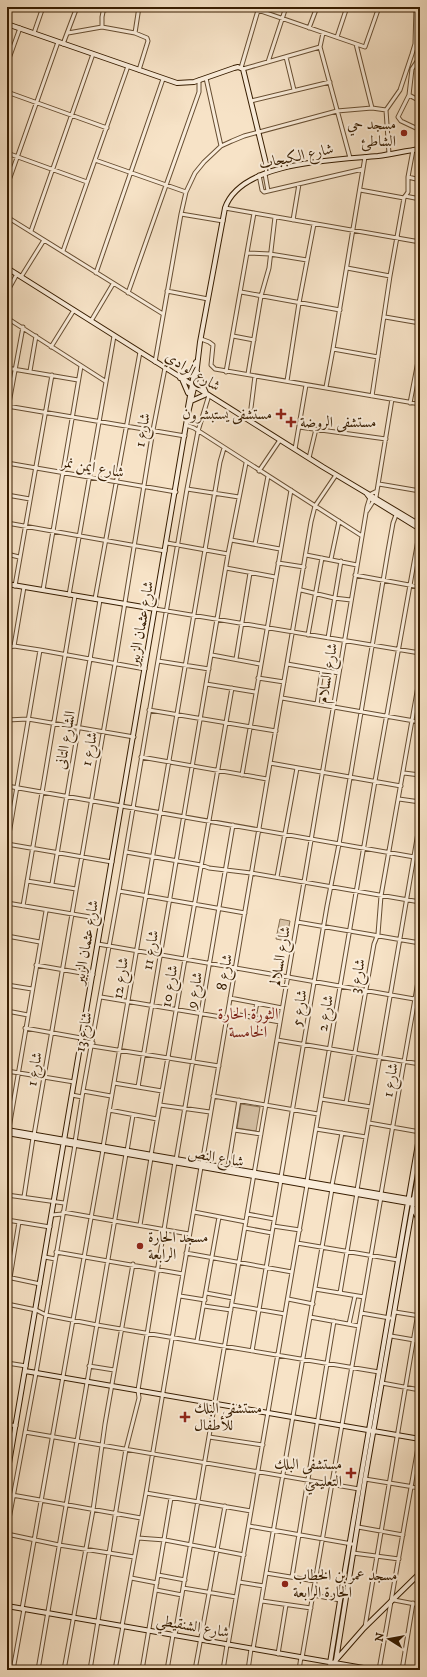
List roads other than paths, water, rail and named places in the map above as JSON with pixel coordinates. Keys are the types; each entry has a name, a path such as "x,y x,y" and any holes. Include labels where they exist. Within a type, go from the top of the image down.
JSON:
{"street":[{"path":"34,33 43,7"},
{"path":"63,44 77,7"},
{"path":"102,27 104,7"},
{"path":"103,11 112,7"},
{"path":"135,33 138,7"},
{"path":"249,7 366,47 380,7"},
{"path":"268,62 286,7"},
{"path":"309,28 316,7"},
{"path":"337,37 347,7"},
{"path":"389,154 386,110 400,90 415,44 416,7"},
{"path":"258,9 242,68 258,132 268,191"},
{"path":"7,24 163,79 182,84 206,78 234,68 242,68 268,62 320,47"},
{"path":"68,33 102,27 135,33 147,38 148,40 139,70"},
{"path":"7,64 20,28"},
{"path":"324,33 320,47 350,158"},
{"path":"7,186 58,42"},
{"path":"356,44 372,108"},
{"path":"31,231 71,115 94,54"},
{"path":"286,57 294,90"},
{"path":"420,57 412,69 409,95 398,117 401,121 420,130"},
{"path":"62,251 128,66"},
{"path":"206,78 221,146"},
{"path":"96,273 163,79"},
{"path":"128,293 199,92 199,80"},
{"path":"251,101 330,82"},
{"path":"7,92 107,128"},
{"path":"409,95 420,101"},
{"path":"155,362 186,192 195,173 204,162 221,146 244,136 258,132 338,111 372,108 386,110"},
{"name":"شارع الكبجاب","path":"195,371 225,208 230,198 238,188 251,179 266,173 320,160 365,157 420,149"},
{"path":"372,396 390,276 405,197 408,192 408,178 413,150"},
{"path":"7,153 87,182"},
{"path":"326,388 365,157"},
{"path":"95,160 186,192"},
{"path":"259,176 262,191 268,191 363,169"},
{"path":"408,178 420,180"},
{"path":"293,220 299,184"},
{"path":"360,190 420,199"},
{"path":"225,208 420,242"},
{"path":"226,372 242,292 254,213"},
{"path":"181,214 223,221"},
{"path":"7,217 163,314"},
{"path":"248,374 261,296 269,268 275,217"},
{"path":"287,381 299,303 314,224"},
{"path":"7,292 44,240"},
{"path":"248,252 307,260"},
{"name":"شارع الوادي","path":"7,268 155,362 370,495 396,515 420,529"},
{"path":"347,268 390,276"},
{"path":"91,321 113,284"},
{"path":"167,291 208,299"},
{"path":"242,292 340,310"},
{"path":"51,347 74,310"},
{"path":"385,317 420,323"},
{"path":"7,318 105,381"},
{"path":"7,414 23,327"},
{"path":"30,371 36,336"},
{"path":"69,595 114,336"},
{"path":"233,336 254,340"},
{"path":"201,339 213,345 211,367 215,369 420,404"},
{"path":"333,349 378,357"},
{"path":"410,403 420,351"},
{"name":"الشارع التانى","path":"52,884 90,660 106,541 140,352"},
{"path":"43,590 81,366"},
{"path":"7,368 78,380"},
{"name":"شارع 1","path":"24,1197 115,664 152,430 165,368"},
{"path":"189,396 181,378 188,376 195,371"},
{"path":"193,385 195,371"},
{"path":"191,402 208,394 195,371"},
{"path":"15,586 52,375"},
{"path":"251,408 255,376"},
{"name":"شارع عثمان الزبير","path":"188,413 189,396 193,385"},
{"name":"شارع عثمان الزبير","path":"7,1475 166,543 176,492 193,385"},
{"path":"295,449 306,385"},
{"name":"شارع 13","path":"7,1530 12,1495 36,1373 83,1091 93,1044 120,891 141,757 187,489 198,432 208,394"},
{"path":"375,499 379,484 392,399"},
{"path":"8,406 185,436"},
{"path":"186,425 194,428 246,463 362,536"},
{"path":"298,427 386,440"},
{"path":"309,458 316,429"},
{"path":"259,471 280,440"},
{"name":"شارع 12","path":"13,1670 204,550 224,448"},
{"name":"شارع ايمن نمر","path":"7,463 176,492"},
{"name":"شارع 11","path":"138,1087 228,554 246,463"},
{"path":"315,506 336,475"},
{"path":"255,544 268,476"},
{"path":"379,484 419,491 420,478"},
{"path":"187,489 239,497"},
{"path":"242,774 291,490"},
{"path":"370,495 377,491"},
{"path":"7,495 30,499"},
{"name":"شارع السلام","path":"312,839 344,641 370,495"},
{"name":"شارع الوادي","path":"375,499 420,525"},
{"name":"شارع السلام","path":"367,511 375,499"},
{"name":"شارع 8","path":"115,1670 315,506"},
{"name":"شارع 5","path":"252,1351 330,887 339,844 360,712 392,530 396,515"},
{"path":"331,559 339,521"},
{"path":"7,524 165,551"},
{"name":"شارع 2","path":"223,1670 252,1511 300,1230 318,1114 358,891 386,716 420,529"},
{"path":"231,540 280,549"},
{"path":"166,543 228,554"},
{"path":"7,554 19,557"},
{"path":"306,555 357,565"},
{"path":"308,635 322,558"},
{"path":"328,638 341,561"},
{"path":"278,563 304,567"},
{"path":"226,568 275,577"},
{"path":"236,659 250,573"},
{"path":"355,576 420,587"},
{"path":"7,584 420,654"},
{"path":"14,646 24,587"},
{"path":"300,590 334,598 351,600"},
{"path":"23,906 75,596"},
{"path":"7,648 14,646 145,669"},
{"path":"40,650 7,845 112,862"},
{"path":"212,655 260,664"},
{"path":"158,661 209,669"},
{"path":"287,664 339,673"},
{"path":"317,704 322,671"},
{"name":"شارع 3","path":"346,1103 376,936 378,934 381,896 412,721 418,700 420,676"},
{"path":"258,678 284,682"},
{"path":"206,684 255,692"},
{"name":"شارع 10","path":"140,1225 167,1058 232,688"},
{"path":"282,698 420,722"},
{"path":"149,710 276,731"},
{"path":"7,720 28,719 134,737"},
{"path":"141,757 268,779"},
{"path":"270,763 401,786"},
{"path":"276,877 297,768"},
{"path":"404,772 420,775"},
{"path":"7,786 420,858"},
{"path":"399,799 420,802"},
{"path":"340,1293 420,821"},
{"name":"شارع 9","path":"90,1670 126,1449 139,1398 138,1390 146,1333 233,825"},
{"name":"شارع السلالم","path":"167,1670 185,1580 265,1105 312,839"},
{"path":"126,852 201,865 210,868 276,877 420,902"},
{"path":"27,881 76,889"},
{"path":"120,891 245,913"},
{"path":"7,903 46,911 102,919"},
{"path":"7,1140 46,911"},
{"path":"297,922 420,943"},
{"path":"7,936 40,942"},
{"path":"98,944 420,1000"},
{"path":"36,965 93,975"},
{"name":"شارع 1","path":"299,1670 323,1539 420,970"},
{"path":"7,985 32,989"},
{"path":"101,997 227,1018"},
{"path":"230,998 282,1008"},
{"path":"254,1018 257,1003"},
{"path":"7,1011 28,1015"},
{"path":"228,1013 280,1022"},
{"path":"25,1028 52,1033 119,1050 219,1066"},
{"path":"277,1040 420,1064"},
{"path":"7,1071 74,1082"},
{"path":"114,1083 162,1091"},
{"path":"83,1091 111,1096"},
{"path":"72,1096 82,1097"},
{"path":"214,1096 318,1114"},
{"path":"321,1099 371,1107"},
{"path":"228,1168 239,1100"},
{"path":"7,1102 13,1103"},
{"path":"160,1105 210,1112"},
{"path":"109,1110 157,1119"},
{"path":"38,1670 133,1115"},
{"path":"331,1669 334,1662 358,1527 379,1372 420,1132 369,1123"},
{"path":"316,1129 366,1137"},
{"path":"234,1130 261,1134"},
{"name":"شارع النص","path":"8,1132 332,1187 420,1205"},
{"path":"248,1670 262,1601 342,1133"},
{"path":"334,1662 340,1600 349,1543 391,1336 420,1164"},
{"name":"شارع النص","path":"201,1165 228,1168 254,1174"},
{"path":"7,1195 64,1203"},
{"name":"شارع النص","path":"413,1204 420,1201"},
{"path":"408,1202 413,1204 420,1222"},
{"path":"194,1212 246,1222"},
{"path":"52,1215 62,1213 190,1234"},
{"path":"247,1214 274,1219"},
{"path":"197,1341 219,1217"},
{"path":"7,1220 50,1227"},
{"path":"19,1222 8,1278 40,1284"},
{"path":"273,1226 300,1230"},
{"path":"245,1228 272,1233"},
{"path":"297,1242 398,1260"},
{"path":"56,1252 133,1264 183,1274"},
{"path":"186,1253 239,1264 292,1272"},
{"path":"45,1257 55,1259"},
{"path":"64,1670 93,1510 101,1446 133,1264"},
{"path":"315,1289 364,1297"},
{"path":"206,1293 233,1298"},
{"path":"180,1296 205,1300"},
{"path":"350,1324 355,1296"},
{"path":"288,1299 313,1304"},
{"path":"364,1628 413,1340 419,1315 420,1301"},
{"path":"7,1304 36,1310 46,1315 97,1325 379,1372"},
{"path":"232,1305 285,1314"},
{"path":"204,1306 231,1310"},
{"path":"395,1312 419,1315"},
{"path":"361,1313 394,1319"},
{"path":"310,1317 359,1326"},
{"path":"292,1577 334,1322"},
{"path":"391,1336 420,1341"},
{"path":"7,1363 36,1373 317,1422 420,1438 393,1601 379,1670"},
{"path":"90,1366 114,1370"},
{"path":"382,1383 420,1390"},
{"path":"7,1424 16,1426"},
{"path":"25,1432 359,1489"},
{"path":"209,1437 263,1445"},
{"path":"365,1479 420,1488"},
{"path":"146,1493 252,1511"},
{"path":"12,1495 141,1518"},
{"path":"142,1670 172,1498"},
{"path":"195,1670 225,1506"},
{"path":"249,1526 355,1544"},
{"path":"358,1527 403,1535"},
{"path":"7,1534 35,1541 134,1557"},
{"path":"138,1538 165,1540 244,1555"},
{"path":"353,1552 399,1559"},
{"path":"334,1662 364,1628 420,1573"},
{"path":"266,1574 315,1581"},
{"path":"158,1575 185,1580"},
{"path":"130,1578 157,1583"},
{"path":"239,1582 264,1586"},
{"path":"183,1588 236,1597"},
{"path":"156,1590 182,1595"},
{"path":"313,1596 340,1600"},
{"path":"262,1601 311,1608"},
{"path":"393,1601 420,1605"},
{"path":"402,1670 413,1604"},
{"path":"278,1654 286,1605"},
{"name":"شارع الشنقيطي","path":"7,1606 375,1670"}],"place":[{"name":"مسجد حي الشاطئ","path":"404,133"},
{"name":"مستشفى يستبشرون","path":"281,414"},
{"name":"مستشفى الروضة","path":"291,422"},
{"name":"مسجد الحارة الرابعة","path":"140,1246"},
{"name":"مستشفى البلك للأطفال","path":"185,1417"},
{"name":"مستشفى البلك التعليمي","path":"351,1473"},
{"name":"مسجد عمر بن الخطاب الحارة الرابعة","path":"285,1584"}],"district":[{"name":"الثورة الحارة الخامسة","path":"248,1022"}]}
